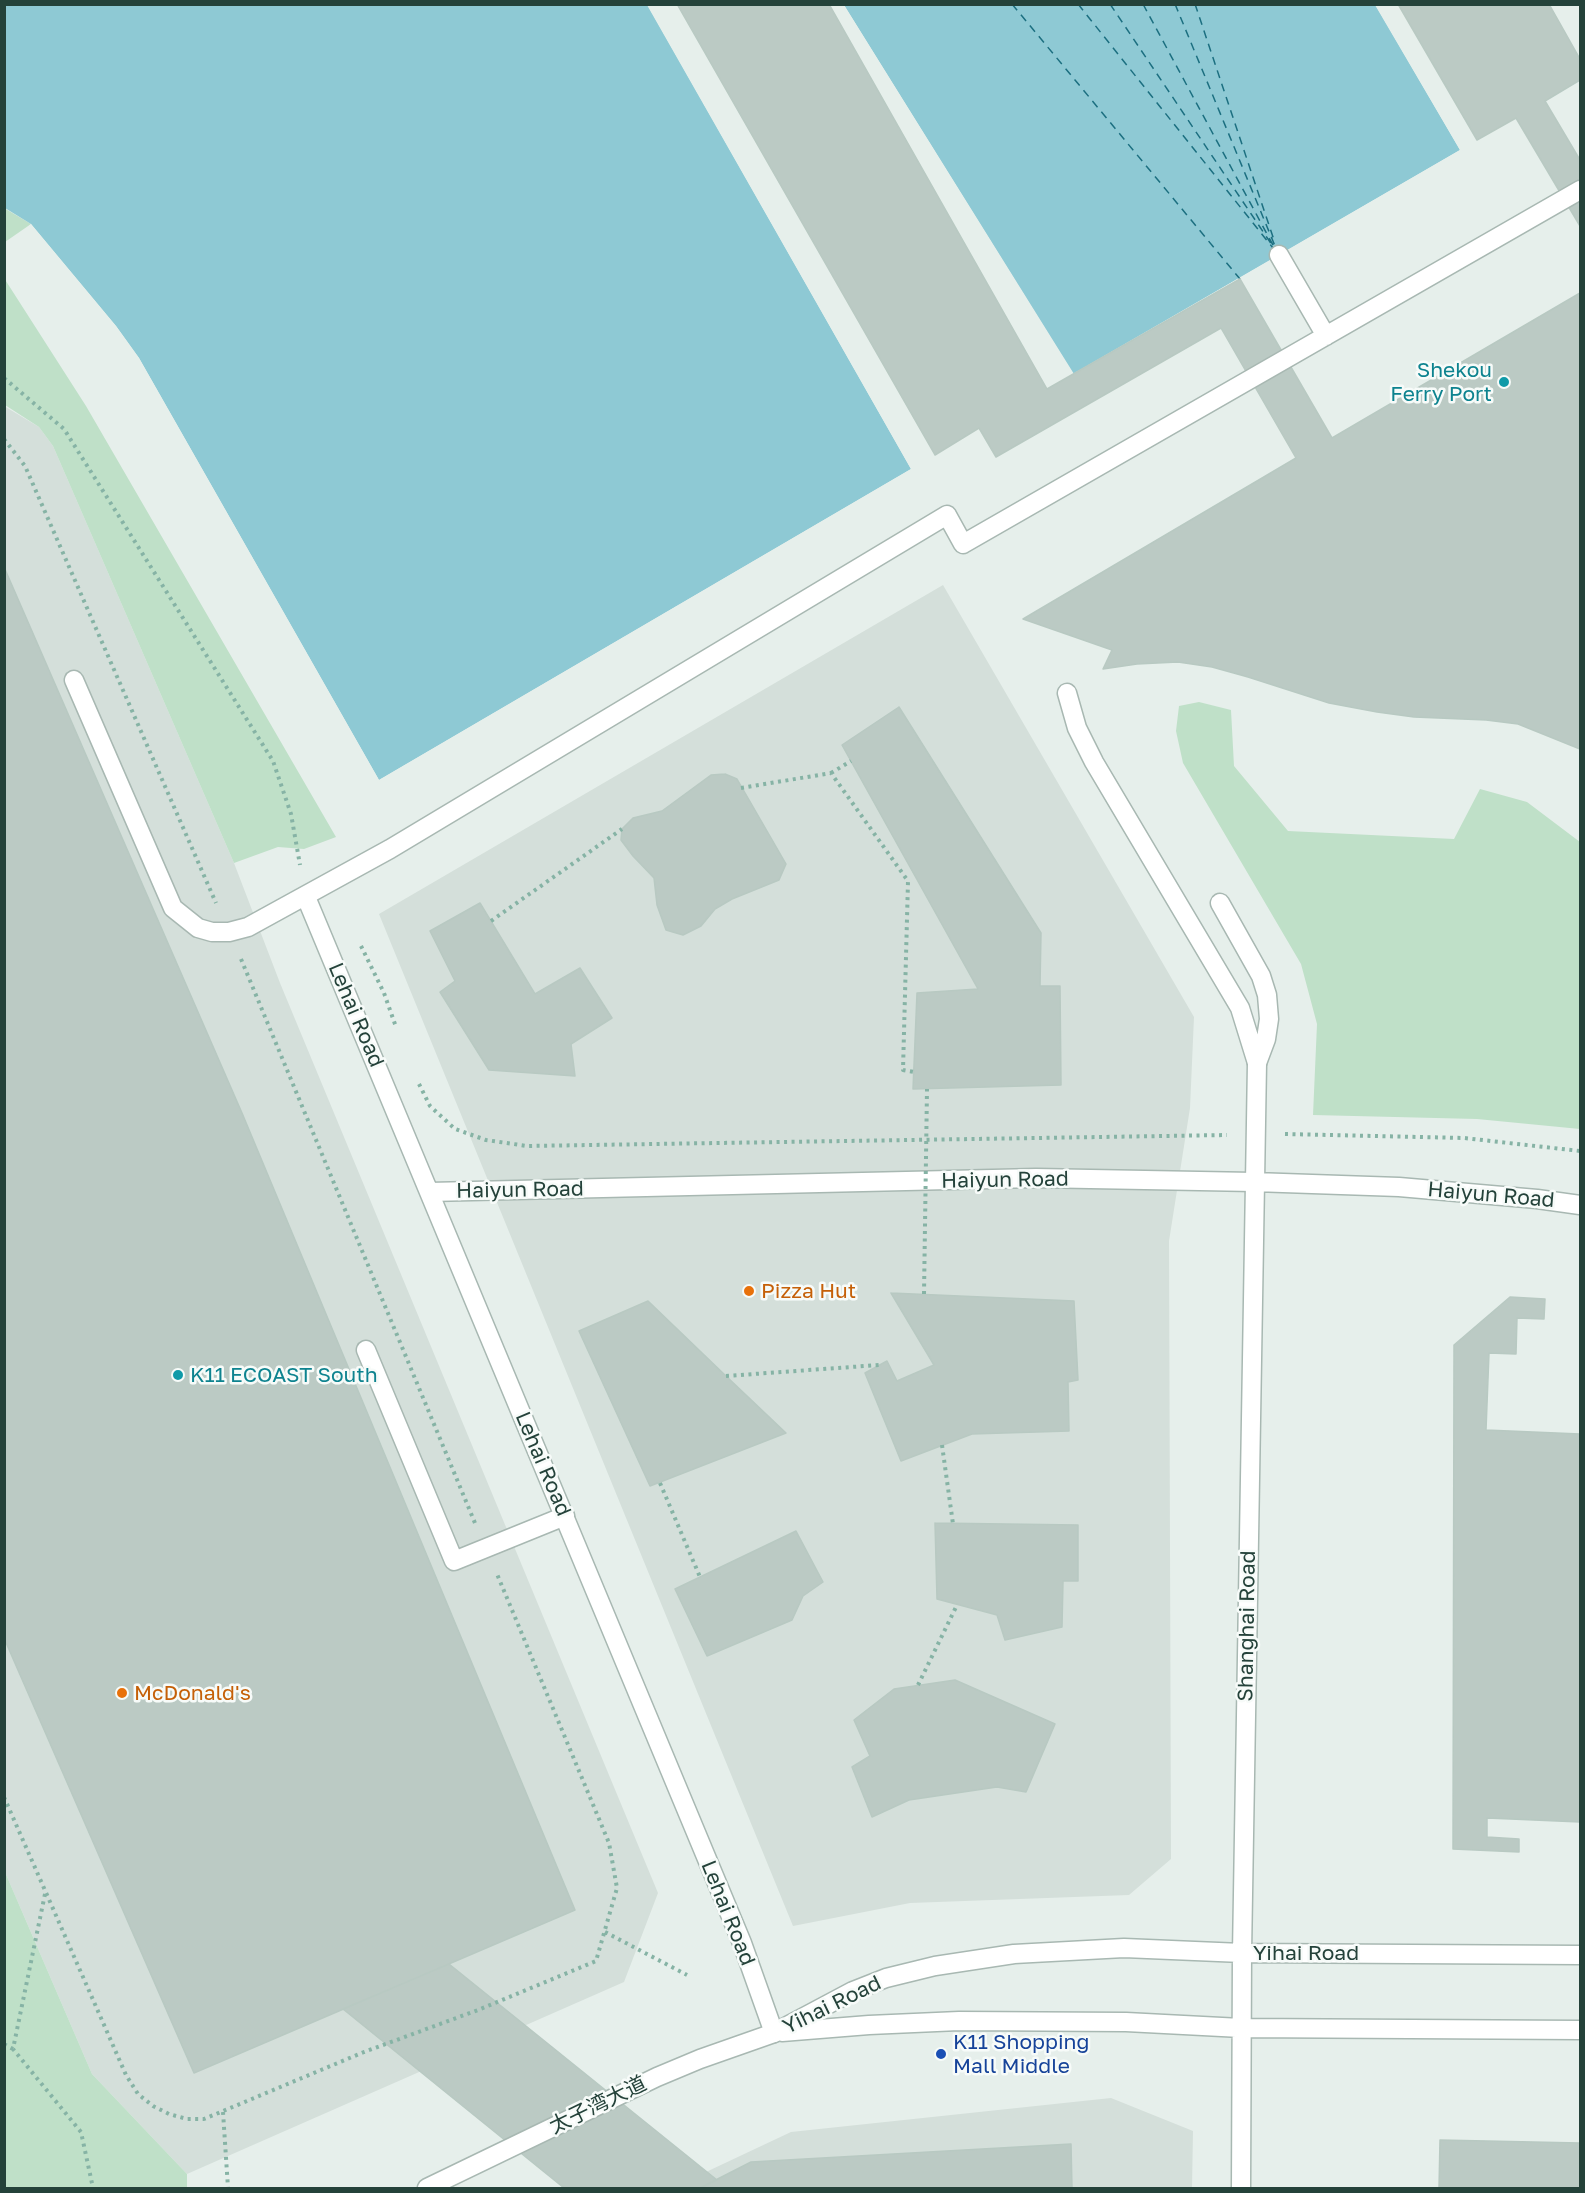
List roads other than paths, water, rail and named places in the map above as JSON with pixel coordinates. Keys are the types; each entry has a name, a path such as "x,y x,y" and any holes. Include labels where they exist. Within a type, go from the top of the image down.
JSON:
{"street":[{"path":"74,680 173,908 198,928 230,933 248,927 306,897 400,843 947,515 963,544 1581,190"},
{"path":"1279,255 1326,336"},
{"path":"1068,693 1077,728 1094,762 1240,1008 1257,1063"},
{"name":"Lehai Road","path":"306,897 742,1943 774,2033"},
{"path":"1220,903 1261,976 1267,995 1269,1019 1266,1039 1257,1063"},
{"name":"Shanghai Road","path":"1241,2188 1242,1953 1257,1063"},
{"name":"Haiyun Road","path":"429,1192 1036,1178 1399,1187 1581,1205"},
{"path":"366,1350 454,1561 565,1516"},
{"name":"Yihai Road","path":"774,2033 854,1991 886,1978 935,1966 1014,1954 1124,1948 1242,1953 1581,1956"},
{"name":"Yihai Road","path":"774,2033 869,2025 959,2021 1114,2022 1241,2028 1581,2030"},
{"name":"太子湾大道","path":"427,2188 657,2077 774,2033"}],"water":[{"path":"4,5 647,5 911,469 379,780 139,358 116,326 31,224 5,208"},
{"path":"844,5 1375,5 1460,150 1073,374"}],"place":[{"name":"Shekou Ferry Port","path":"1504,382"},
{"name":"Pizza Hut","path":"749,1291"},
{"name":"K11 ECOAST South","path":"178,1375"},
{"name":"McDonald's","path":"122,1693"},
{"name":"K11 Shopping Mall Middle","path":"941,2054"}]}
